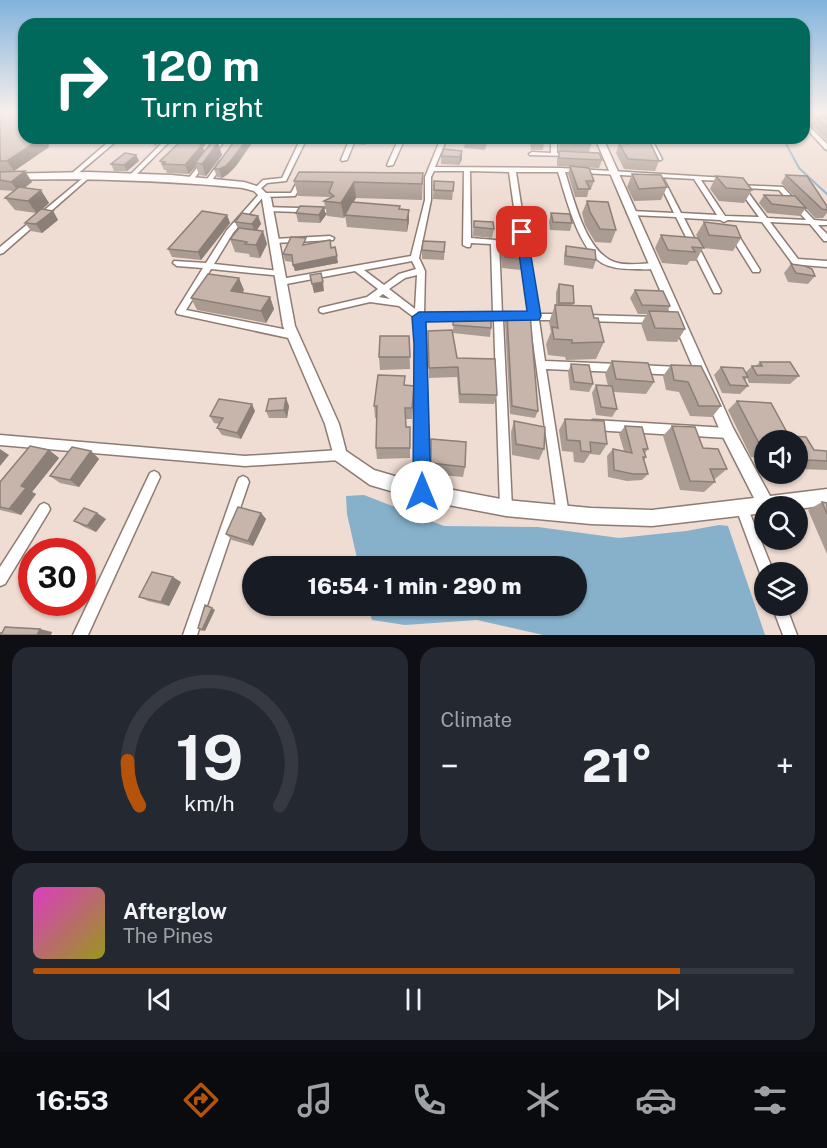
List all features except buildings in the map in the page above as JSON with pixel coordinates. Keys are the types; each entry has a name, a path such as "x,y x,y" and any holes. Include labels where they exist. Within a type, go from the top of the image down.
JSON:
{"street":[{"path":"73,175 110,144"},
{"path":"131,177 164,144"},
{"path":"190,180 219,144"},
{"path":"293,334 180,312 231,232 261,192 265,181 284,180 301,144"},
{"path":"344,160 350,144"},
{"path":"390,165 399,144"},
{"path":"422,492 419,317 421,271 415,258 428,200 431,169 441,144"},
{"path":"554,144 555,155"},
{"path":"600,144 601,157 614,172 728,433 761,496"},
{"path":"651,144 659,159"},
{"path":"532,154 575,156"},
{"path":"208,182 225,158"},
{"path":"431,169 561,170 729,179 740,186 804,273"},
{"path":"467,169 467,243 495,242 506,508"},
{"path":"512,170 541,365 556,423 563,515"},
{"path":"561,170 586,242 596,254 612,265 656,266"},
{"path":"0,251 89,175"},
{"path":"0,177 89,175 190,180 244,185 261,192 293,195 299,183 311,183"},
{"path":"659,175 717,291"},
{"path":"696,177 756,270"},
{"path":"416,184 428,184"},
{"path":"740,186 781,188 827,239"},
{"path":"261,192 268,209 293,334 332,424 340,455 370,477 422,492 506,508 563,515 652,518 754,505"},
{"path":"268,209 330,211"},
{"path":"631,213 827,223"},
{"path":"274,241 330,238"},
{"path":"177,262 280,278 415,258"},
{"path":"796,262 827,264"},
{"path":"356,268 419,317 534,316 677,320"},
{"path":"370,299 402,276 421,271"},
{"path":"322,310 370,299 400,303"},
{"path":"541,365 701,371"},
{"path":"586,425 728,433"},
{"path":"0,440 245,461 340,455"},
{"path":"80,635 154,477"},
{"path":"190,635 243,482"},
{"path":"808,499 827,497"},
{"path":"742,508 762,562"},
{"path":"0,579 44,509"},
{"path":"783,616 790,635"}],"water":[{"path":"364,495 444,526 538,527 619,538 719,525 728,526 754,603 754,616 759,616 765,635 543,635 477,620 405,625 372,620 371,616 587,616 587,556 357,556 347,514 346,496"}],"waterway":[{"path":"786,144 799,168 827,194"}],"route":[{"path":"422,492 419,317 534,316 522,232"}]}
